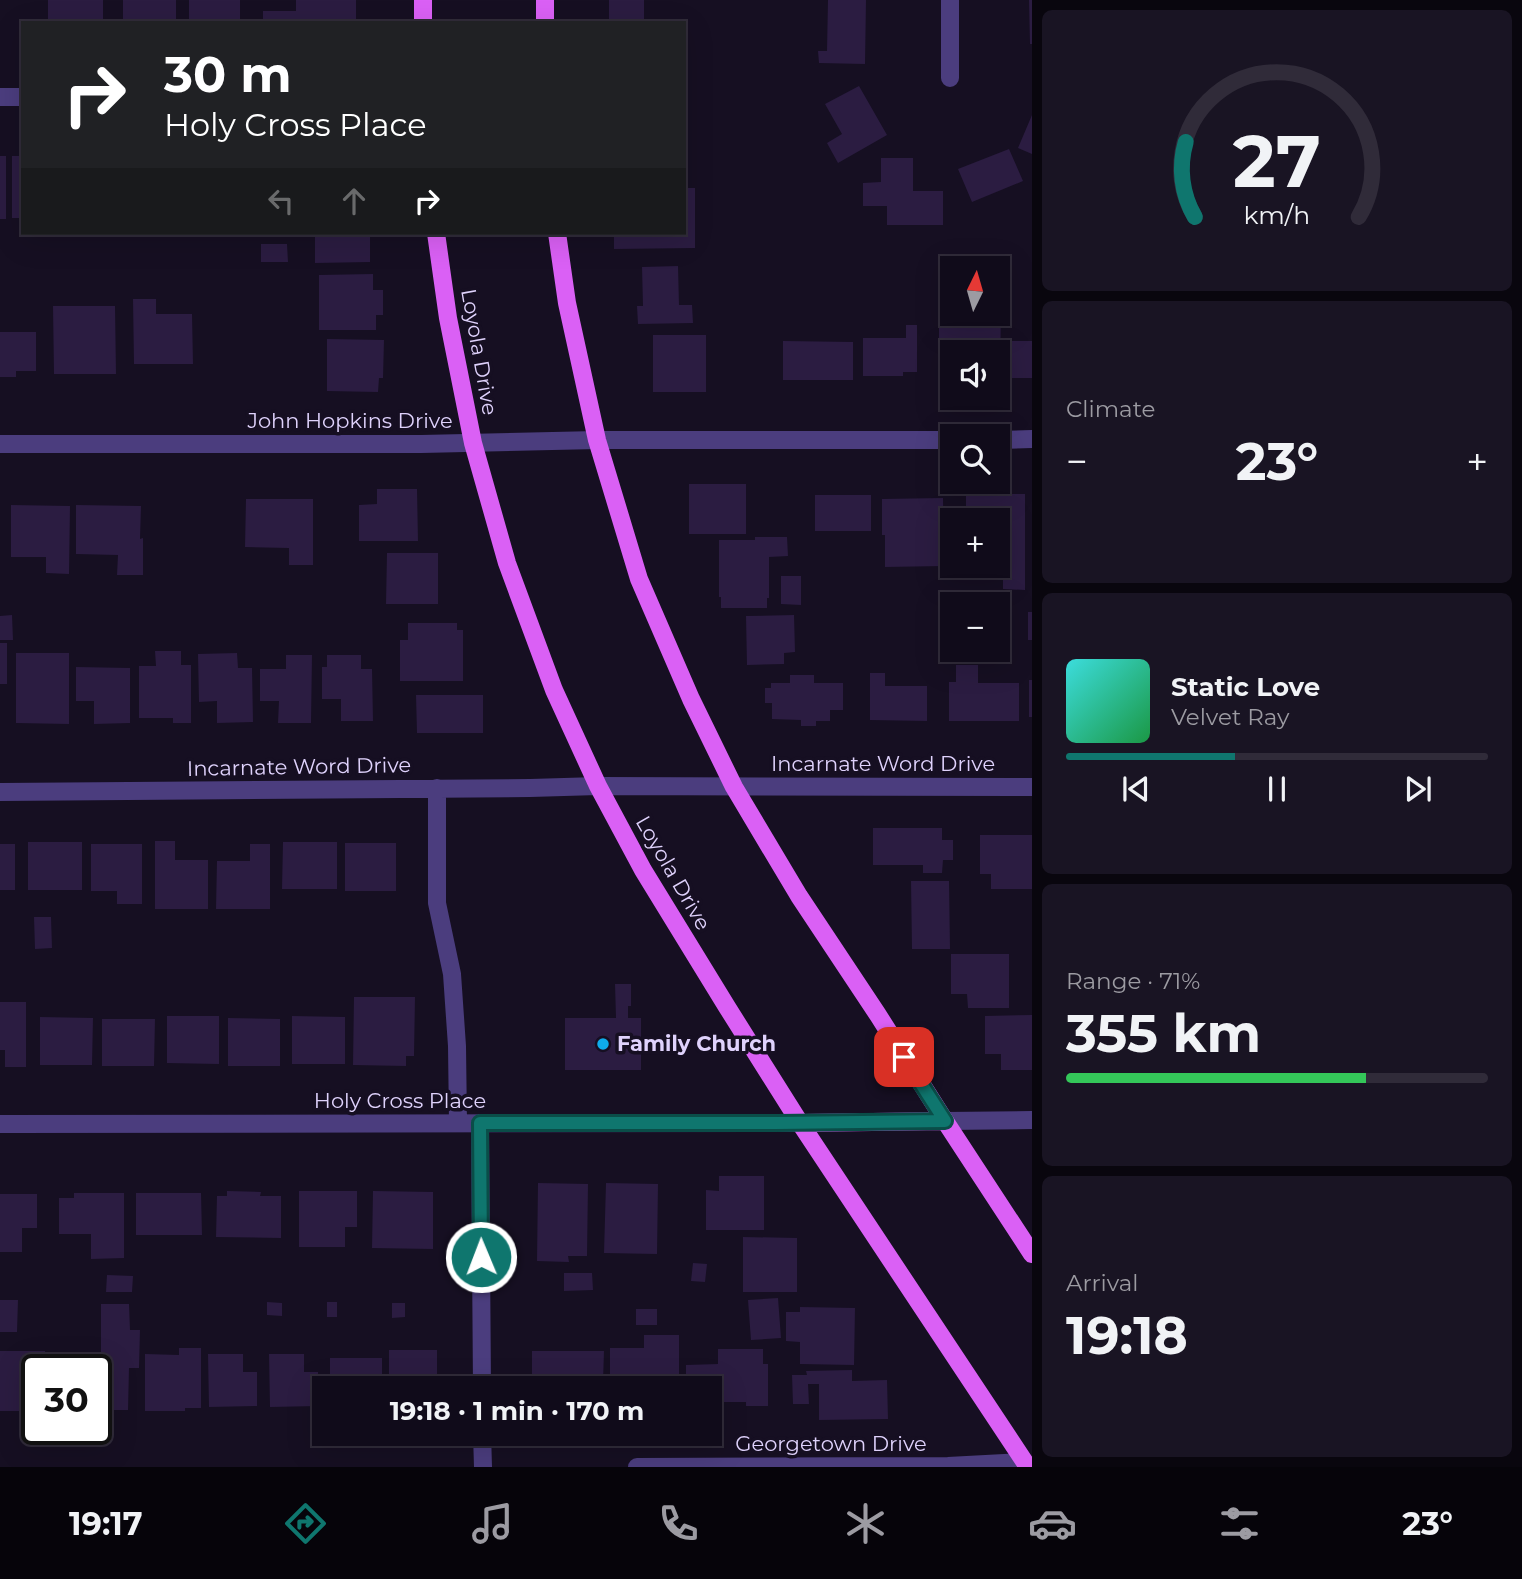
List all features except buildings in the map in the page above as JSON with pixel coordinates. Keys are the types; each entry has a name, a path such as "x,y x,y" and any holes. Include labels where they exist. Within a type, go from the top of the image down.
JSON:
{"main road":[{"path":"423,0 423,21"},
{"path":"544,21 545,0"},
{"name":"Loyola Drive","path":"436,235 447,317 473,443 507,563 554,690 598,786 643,870 800,1123 1028,1464"},
{"path":"557,235 567,303 597,440 639,579 691,699 734,787 799,896 1032,1254"},
{"path":"800,1123 945,1121"}],"street":[{"path":"950,0 950,78"},
{"path":"0,97 21,97"},
{"path":"1010,440 1032,439"},
{"name":"John Hopkins Drive","path":"0,444 940,440"},
{"name":"Incarnate Word Drive","path":"0,792 598,786 1032,787"},
{"path":"438,789 437,903 452,974 458,1123"},
{"path":"945,1121 1032,1120"},
{"path":"480,1123 482,1376"},
{"name":"Holy Cross Place","path":"0,1124 800,1123"},
{"path":"482,1446 483,1467"},
{"name":"Georgetown Drive","path":"637,1467 1028,1464"}],"place":[{"name":"Family Church","path":"603,1044"}],"route":[{"path":"481,1257 480,1123 945,1121 904,1057"}]}
